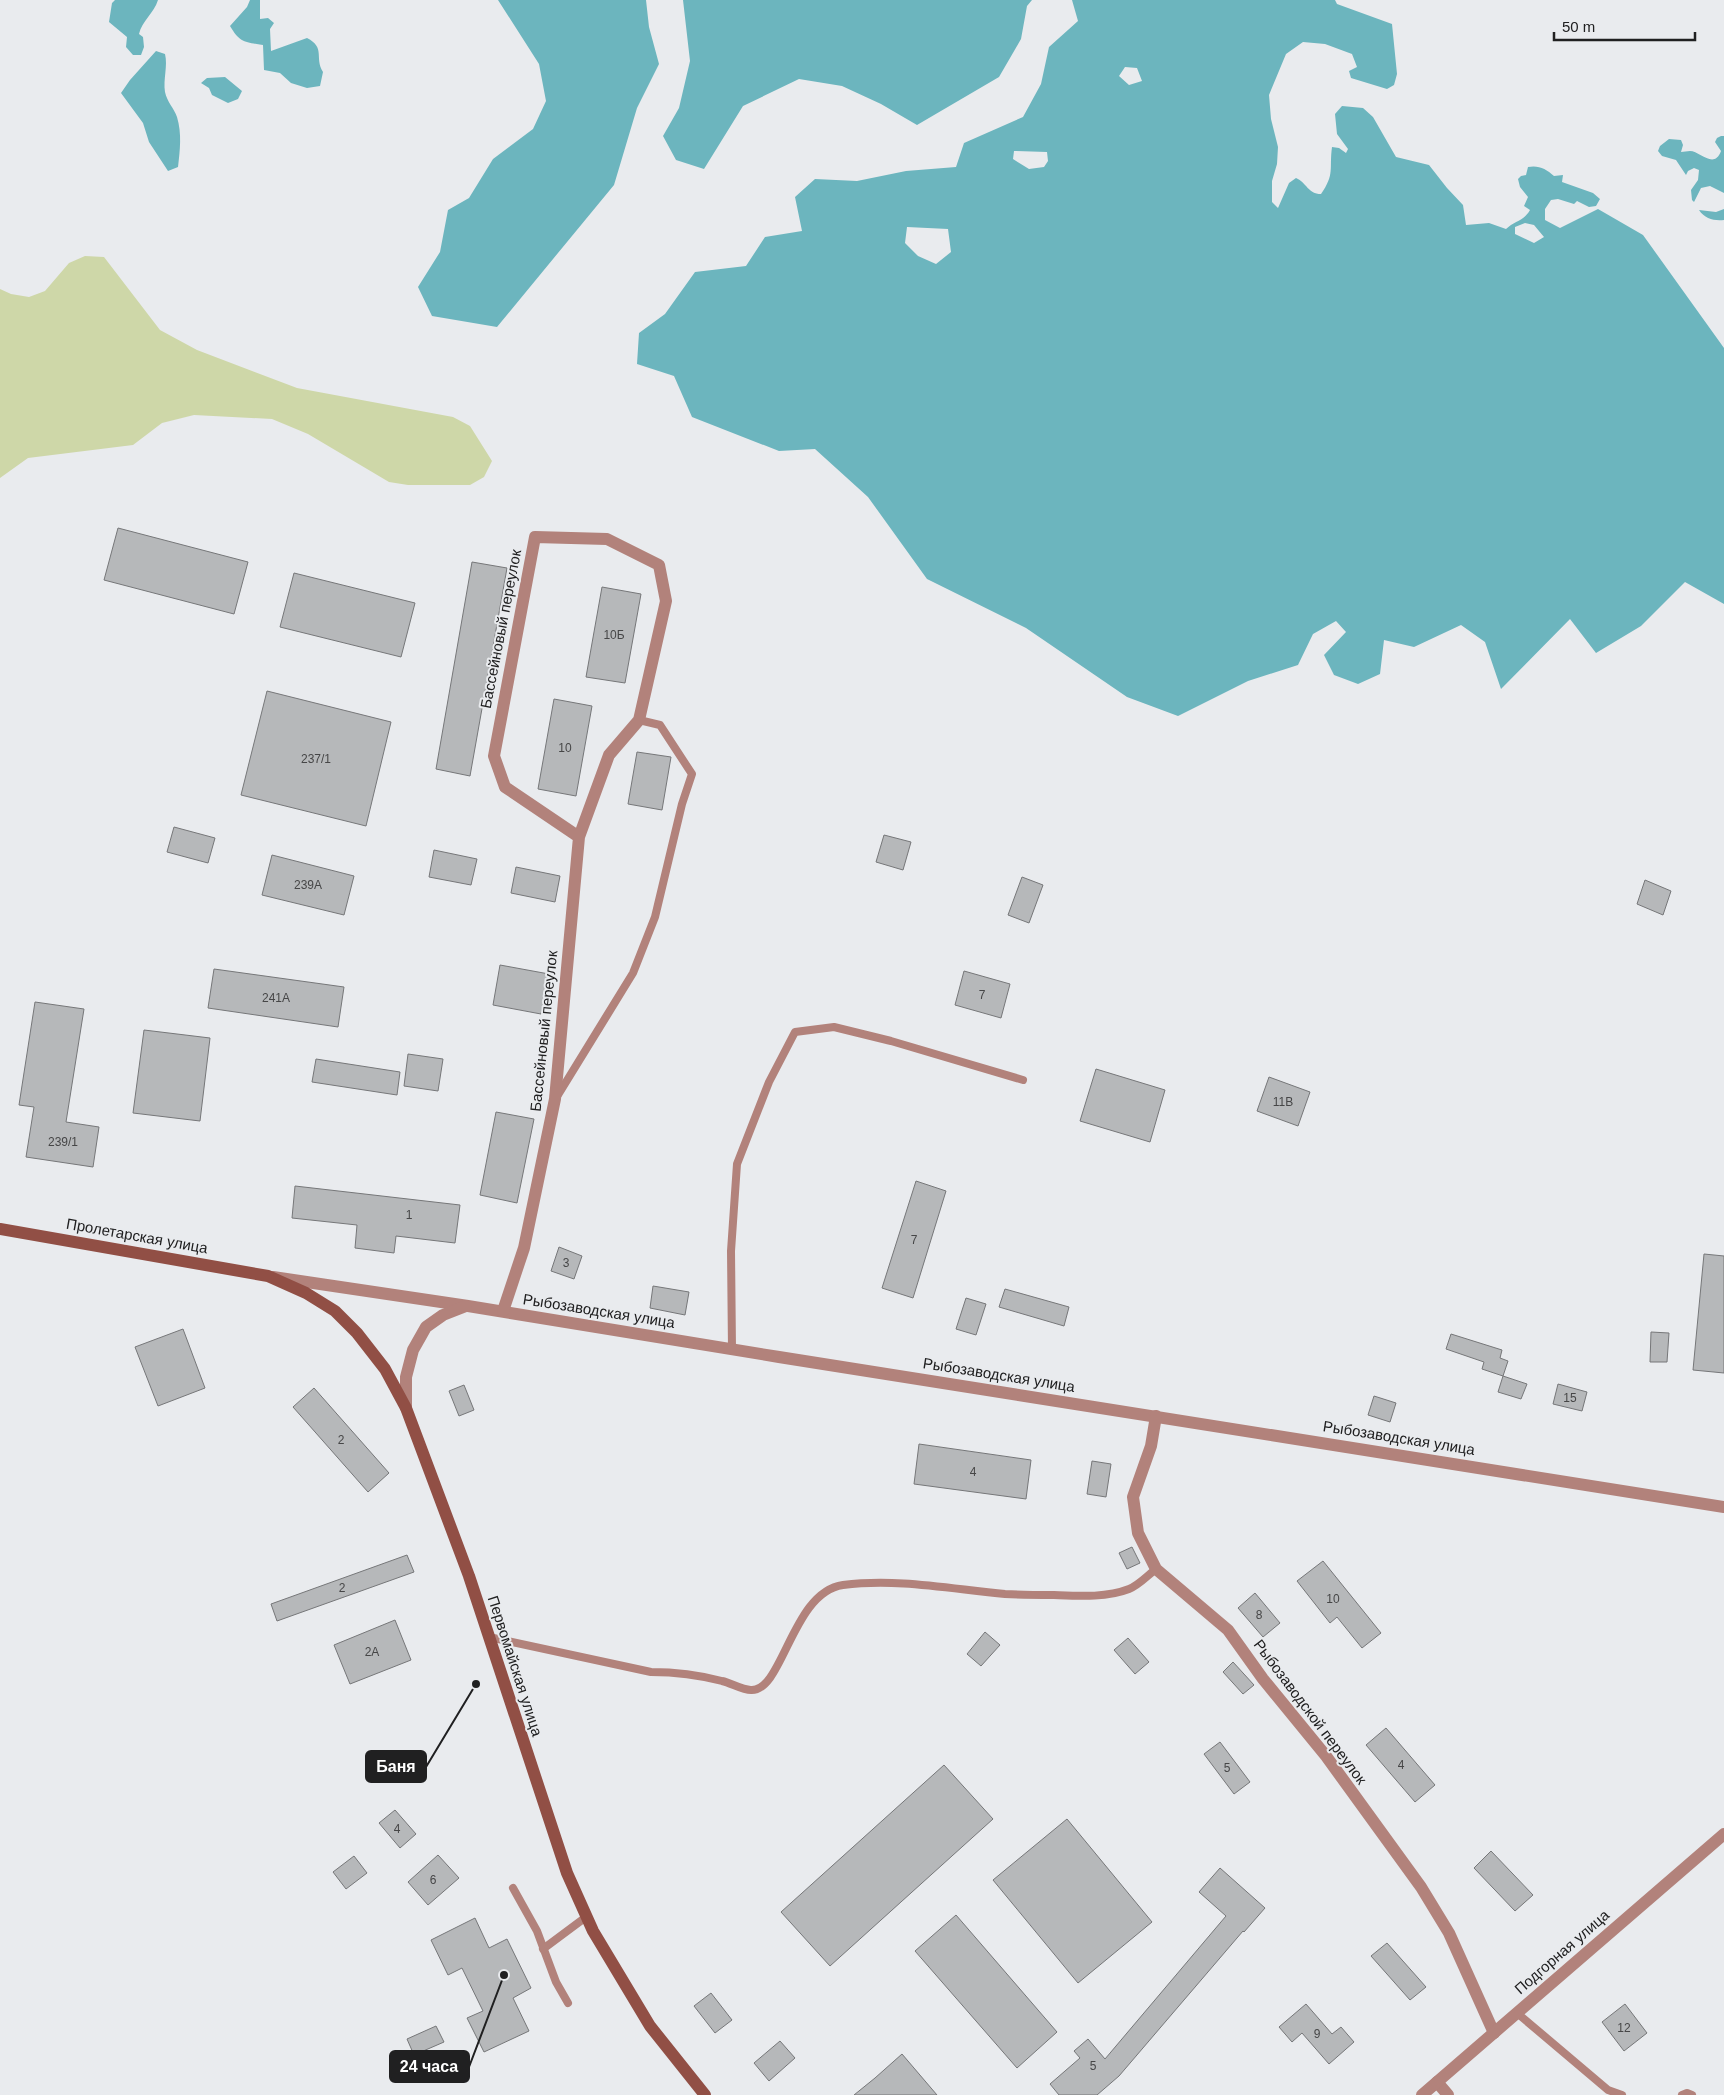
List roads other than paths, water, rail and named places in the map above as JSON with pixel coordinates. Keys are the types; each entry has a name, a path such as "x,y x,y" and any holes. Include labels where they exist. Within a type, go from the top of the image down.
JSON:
{"street":[{"name":"Бассейновый переулок","path":"503,1312 524,1248 555,1099 579,838 609,755 639,720 666,601 659,565 607,539 535,537 494,756 505,787 579,838"},
{"name":"Пролетарская улица","path":"0,1229 268,1276"},
{"name":"Рыбозаводская улица","path":"268,1276 468,1306 732,1350 1724,1507"},
{"name":"Первомайская улица","path":"268,1276 306,1293 335,1311 357,1333 385,1369 406,1408 469,1576 566,1873 593,1931 650,2026 705,2095"},
{"path":"406,1408 406,1376 413,1350 426,1327 443,1315 468,1306"},
{"name":"Рыбозаводской переулок","path":"1156,1416 1151,1446 1133,1497 1138,1533 1156,1569 1228,1630 1263,1679 1326,1756 1421,1887 1449,1933 1494,2033"},
{"name":"Подгорная улица","path":"1422,2095 1724,1834"},
{"path":"1437,2082 1448,2095"}],"lane":[{"path":"555,1099 633,973 655,917 682,804 692,774 660,725 639,720"},
{"path":"732,1350 731,1251 737,1164 769,1082 795,1032 834,1027 1023,1080"},
{"path":"489,1637 651,1672 676,1672 724,1681 751,1690 764,1687 771,1678 797,1625 813,1601 826,1591 841,1585 901,1583 1006,1594 1074,1596 1116,1593 1131,1588 1156,1569"},
{"path":"513,1888 536,1931 556,1982 568,2003"},
{"path":"543,1948 586,1917"},
{"path":"1517,2013 1608,2090 1622,2095"},
{"path":"1682,2095 1692,2095"}],"water":[{"path":"115,0 158,0 139,34 143,37 144,47 141,55 133,55 126,47 127,37 109,22 112,3"},
{"path":"250,0 260,0 260,19 268,18 274,23 270,29 271,51 307,38 316,45 323,72 320,86 307,88 291,83 280,73 264,70 263,45 240,39 230,26 247,7"},
{"path":"498,0 646,0 649,27 659,64 637,108 614,185 497,327 432,316 418,287 440,252 448,210 469,198 493,159 533,129 546,101 539,64"},
{"path":"683,0 1032,0 1027,6 1021,39 999,77 917,125 881,104 842,86 799,79 743,106 704,169 676,160 663,136 679,108 690,61"},
{"path":"1072,0 1335,0 1337,4 1392,24 1397,74 1394,85 1387,89 1351,78 1349,71 1357,67 1352,54 1325,44 1303,42 1286,54 1269,95 1271,119 1278,147 1277,164 1272,181 1272,202 1278,208 1289,183 1296,178 1313,192 1321,194 1330,176 1332,147 1339,148 1346,153 1348,149 1337,134 1335,114 1342,106 1363,108 1373,117 1396,157 1429,165 1463,205 1466,225 1489,223 1506,229 1525,216 1530,210 1524,206 1528,197 1520,187 1518,179 1526,175 1528,167 1539,167 1554,176 1563,175 1562,182 1593,193 1600,199 1596,206 1589,207 1577,201 1574,204 1558,199 1551,200 1545,209 1545,220 1560,228 1598,209 1643,235 1724,348 1724,604 1685,582 1641,626 1596,653 1570,619 1501,689 1485,642 1461,625 1414,647 1384,640 1380,674 1358,684 1334,675 1324,655 1346,632 1336,621 1313,634 1298,665 1248,681 1178,716 1127,697 1026,628 927,579 868,497 815,449 779,451 692,417 674,376 637,364 639,333 665,314 695,272 746,266 765,237 802,231 795,197 815,179 857,181 906,171 956,167 964,143 1023,117 1041,84 1049,47 1078,21","holes":["1125,67 1137,68 1142,81 1129,85 1119,76","1014,151 1047,152 1048,161 1044,167 1029,169 1013,159","1525,223 1534,225 1544,237 1534,243 1515,234 1515,227","907,227 948,229 951,252 936,264 918,256 905,243"]},
{"path":"156,51 165,54 165,92 177,117 180,130 178,167 168,171 149,142 143,123 121,93"},
{"path":"225,77 242,91 238,99 228,103 212,95 209,88 201,83 207,78"},
{"path":"1721,136 1724,136 1724,193 1710,186 1701,188 1694,202 1691,190 1698,180 1699,170 1694,168 1688,171 1686,175 1676,160 1662,156 1658,151 1660,146 1669,139 1681,140 1683,145 1681,152 1690,151 1715,159 1721,151 1715,142"},
{"path":"1724,209 1724,220 1713,220 1699,210 1716,212"}],"place":[{"name":"Баня","path":"476,1684"},
{"name":"24 часа","path":"504,1975"}]}
